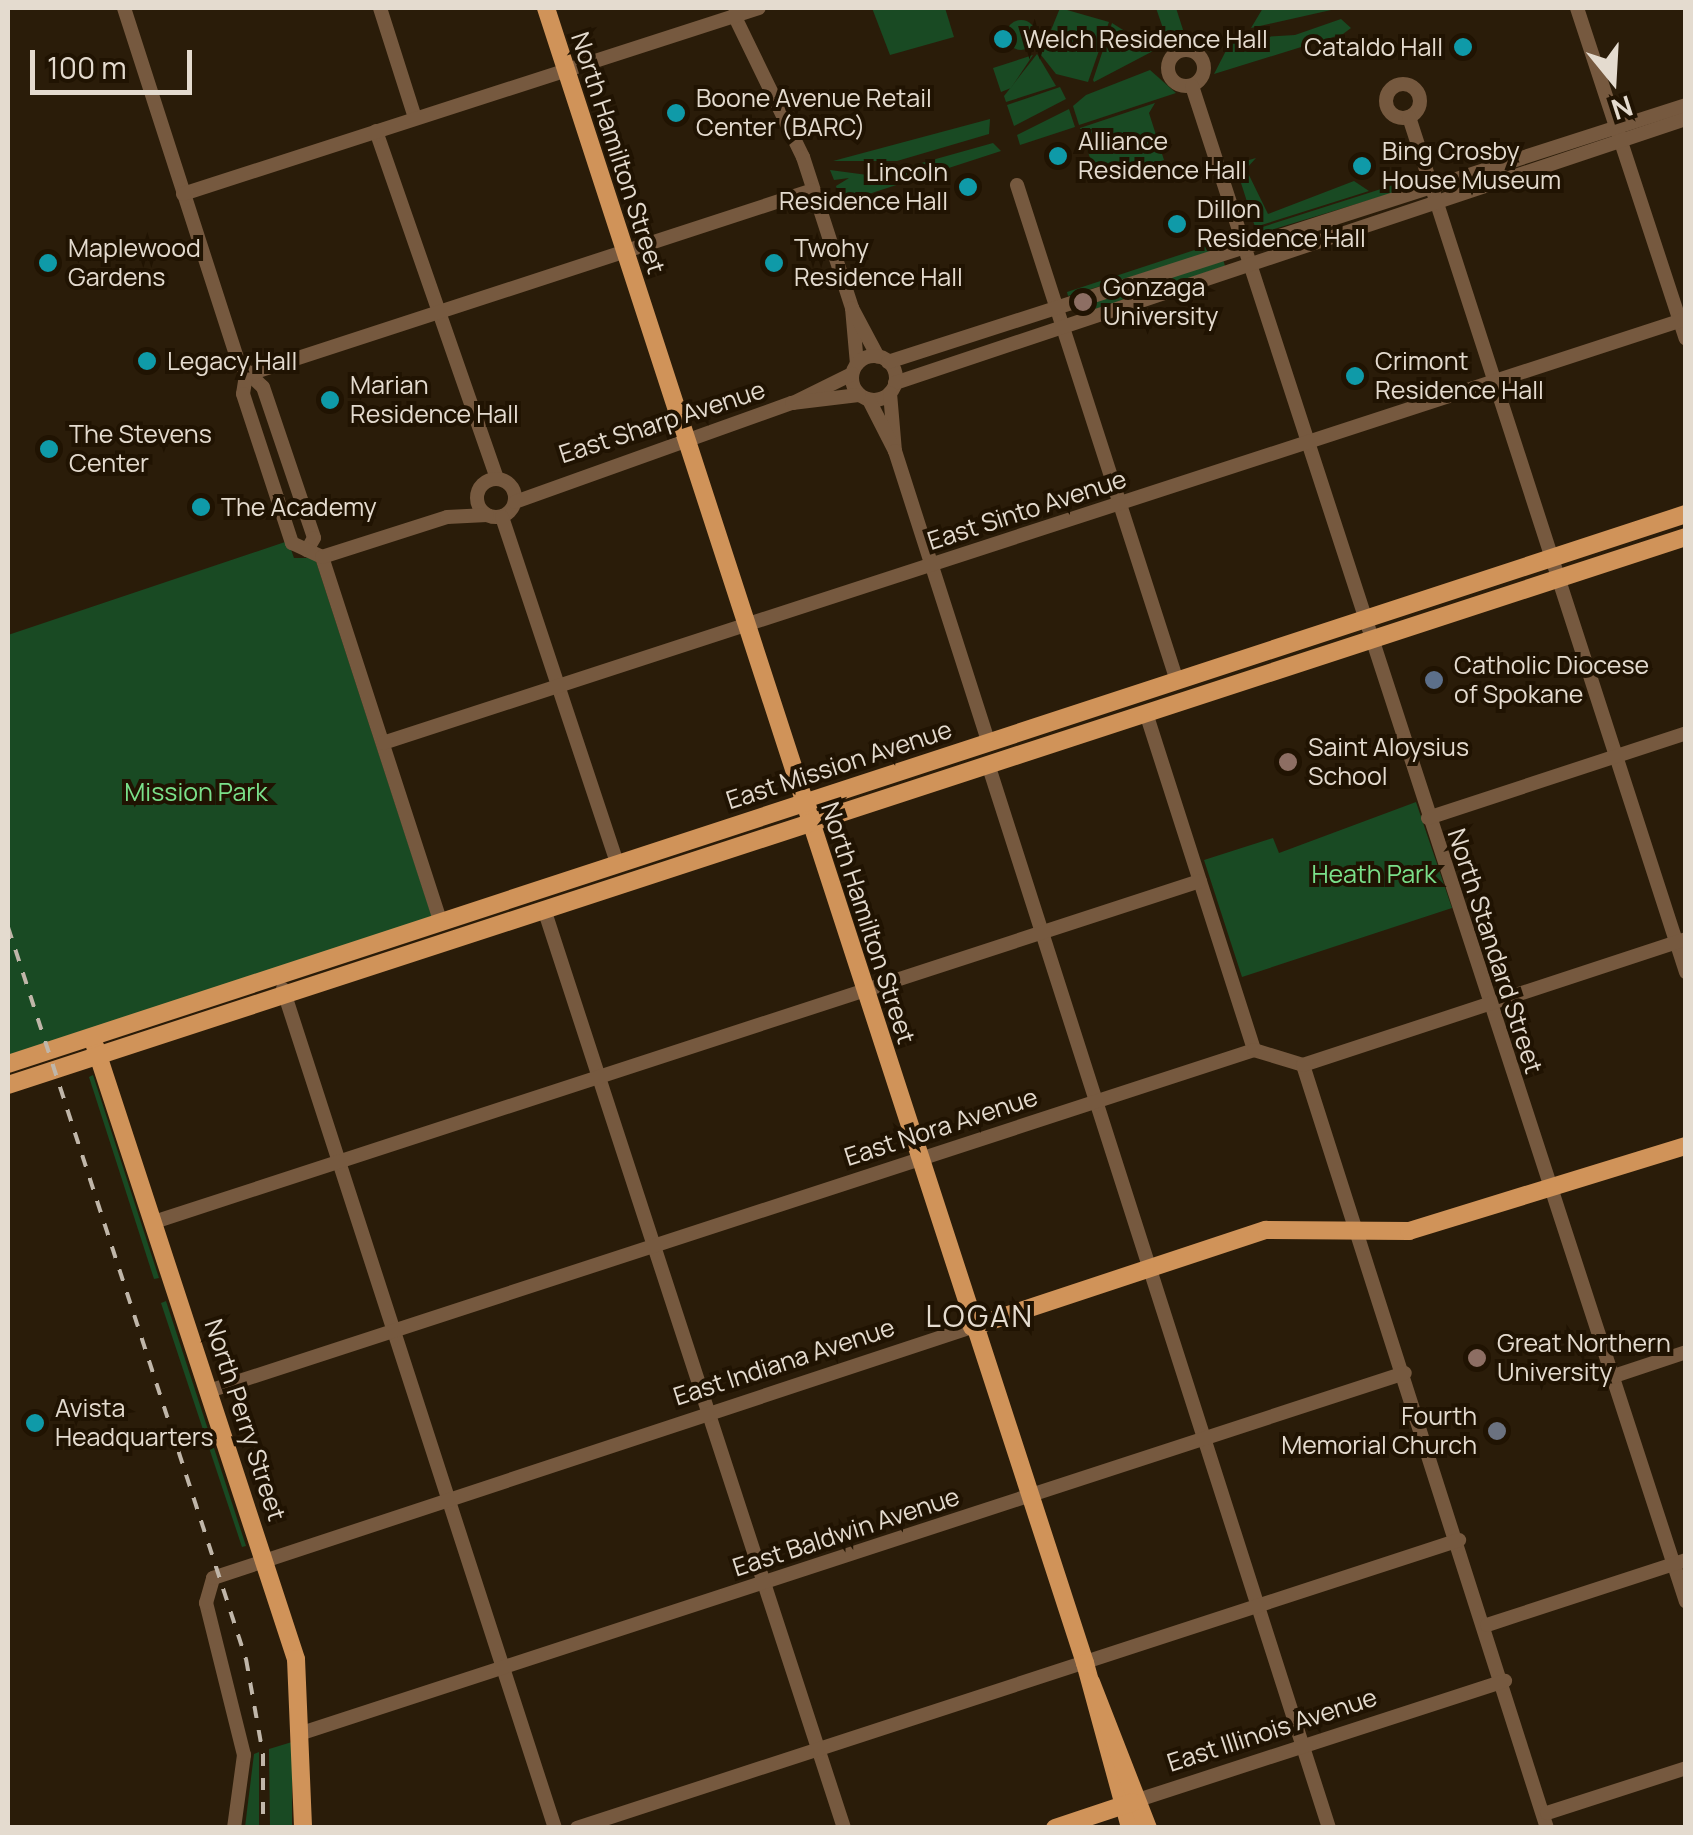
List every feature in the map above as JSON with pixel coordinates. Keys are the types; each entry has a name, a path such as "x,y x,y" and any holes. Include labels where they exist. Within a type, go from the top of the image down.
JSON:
{"main road":[{"name":"North Hamilton Street","path":"546,8 972,1326 1130,1803 1148,1828"},
{"name":"East Mission Avenue","path":"8,1064 1686,514"},
{"name":"East Mission Avenue","path":"8,1085 1686,537"},
{"path":"918,787 989,742"},
{"name":"North Perry Street","path":"92,1036 296,1659 303,1828"},
{"name":"East Indiana Avenue","path":"972,1326 1266,1230 1409,1231 1686,1146"},
{"name":"North Hamilton Street","path":"1130,1803 1130,1828"},
{"name":"East Illinois Avenue","path":"1055,1828 1130,1803"}],"street":[{"path":"124,8 246,375 292,543 322,557 447,517 494,516"},
{"path":"380,8 415,118"},
{"path":"183,194 726,14 759,8"},
{"path":"1577,8 1686,339"},
{"path":"726,14 813,190 852,308 883,359 893,388 895,451"},
{"name":"North Standard Street","path":"1192,86 1610,1377 1679,1562 1686,1602"},
{"path":"1619,134 1686,105"},
{"path":"1409,116 1550,559 1681,941 1686,972"},
{"path":"893,388 1060,317 1619,134 1686,119"},
{"path":"376,131 483,456 494,516 559,685 617,864"},
{"path":"1017,184 1177,682"},
{"path":"246,375 813,190"},
{"path":"852,308 854,369 864,397 895,451 989,742"},
{"path":"883,359 1060,317"},
{"name":"East Sinto Avenue","path":"383,743 1682,320"},
{"name":"East Sharp Avenue","path":"494,516 546,484 792,403 854,369 883,359"},
{"path":"246,375 263,387 314,538 306,550"},
{"name":"East Sharp Avenue","path":"792,403 864,397 893,388"},
{"path":"491,484 516,502"},
{"path":"447,517 491,484"},
{"name":"East Sharp Avenue","path":"491,484 546,484"},
{"path":"322,557 440,921"},
{"path":"1156,688 1154,710 1200,880 1254,1050 1303,1065 1681,941"},
{"path":"1428,818 1686,733"},
{"path":"988,764 994,800 1329,1828"},
{"path":"154,1222 1200,880"},
{"path":"544,909 844,1828"},
{"path":"278,974 554,1828"},
{"name":"East Nora Avenue","path":"209,1391 1254,1050"},
{"path":"1303,1065 1505,1681 1544,1823 1686,1768"},
{"name":"East Indiana Avenue","path":"234,1828 242,1773 239,1719 205,1589 264,1559 972,1326"},
{"path":"1610,1377 1686,1352"},
{"name":"East Baldwin Avenue","path":"302,1733 1404,1373"},
{"path":"577,1828 1459,1540"},
{"path":"1486,1625 1679,1562"},
{"name":"East Illinois Avenue","path":"1130,1803 1505,1681"}],"green space":[{"path":"872,8 945,8 954,37 890,55"},
{"path":"1060,8 1109,22 1088,82 1056,74 1041,55"},
{"path":"1156,8 1176,8 1185,36 1167,40"},
{"path":"1263,8 1340,8 1251,28"},
{"path":"1341,19 1351,28 1343,34 1214,74 1232,39 1295,35"},
{"path":"1021,20 1031,25 1036,35 1031,45 1021,50 1011,45 1006,35 1011,25"},
{"path":"1112,23 1155,50 1094,82 1093,80"},
{"path":"1037,54 1056,86 1006,102 1004,96"},
{"path":"1033,55 1011,88 1001,92 993,68"},
{"path":"1150,70 1176,93 1079,125 1073,106 1086,95"},
{"path":"1060,87 1066,99 1014,126 1007,105"},
{"path":"1155,103 1149,113 1164,160 1097,179 1080,128"},
{"path":"1069,109 1075,127 1020,145 1017,135"},
{"path":"990,119 989,134 897,161 833,161"},
{"path":"993,143 1001,151 841,203 836,186 849,178 834,180 830,170 875,176"},
{"path":"1256,158 1246,169 1268,214 1354,181 1369,191 1255,227 1235,164"},
{"path":"1406,181 1406,189 1258,234 1256,229"},
{"path":"1225,240 1225,248 1068,296 1067,292"},
{"path":"1223,259 1225,266 1080,314 1078,307"},
{"name":"Mission Park","path":"288,541 294,558 315,558 432,917 8,1059 8,635"},
{"name":"Heath Park","path":"1416,802 1452,908 1242,977 1204,860 1273,838 1279,853"},
{"path":"93,1075 159,1278 154,1279 89,1077"},
{"path":"166,1301 246,1546 242,1547 161,1303"},
{"path":"292,1742 292,1827 270,1827 269,1749"},
{"path":"259,1752 259,1827 245,1827 254,1754"}],"railway":[{"path":"8,927 246,1659 263,1754 263,1828"}],"place":[{"name":"Welch Residence Hall","path":"1003,39"},
{"name":"Cataldo Hall","path":"1463,47"},
{"name":"Boone Avenue Retail Center (BARC)","path":"676,113"},
{"name":"Alliance Residence Hall","path":"1058,156"},
{"name":"Bing Crosby House Museum","path":"1362,166"},
{"name":"Lincoln Residence Hall","path":"968,187"},
{"name":"Dillon Residence Hall","path":"1177,224"},
{"name":"Maplewood Gardens","path":"48,263"},
{"name":"Twohy Residence Hall","path":"774,263"},
{"name":"Gonzaga University","path":"1083,302"},
{"name":"Legacy Hall","path":"147,361"},
{"name":"Crimont Residence Hall","path":"1355,376"},
{"name":"Marian Residence Hall","path":"330,400"},
{"name":"The Stevens Center","path":"49,449"},
{"name":"The Academy","path":"201,507"},
{"name":"Catholic Diocese of Spokane","path":"1434,680"},
{"name":"Saint Aloysius School","path":"1288,762"},
{"name":"Great Northern University","path":"1477,1358"},
{"name":"Avista Headquarters","path":"35,1423"},
{"name":"Fourth Memorial Church","path":"1497,1431"}],"district":[{"name":"LOGAN","path":"980,1316"}]}
